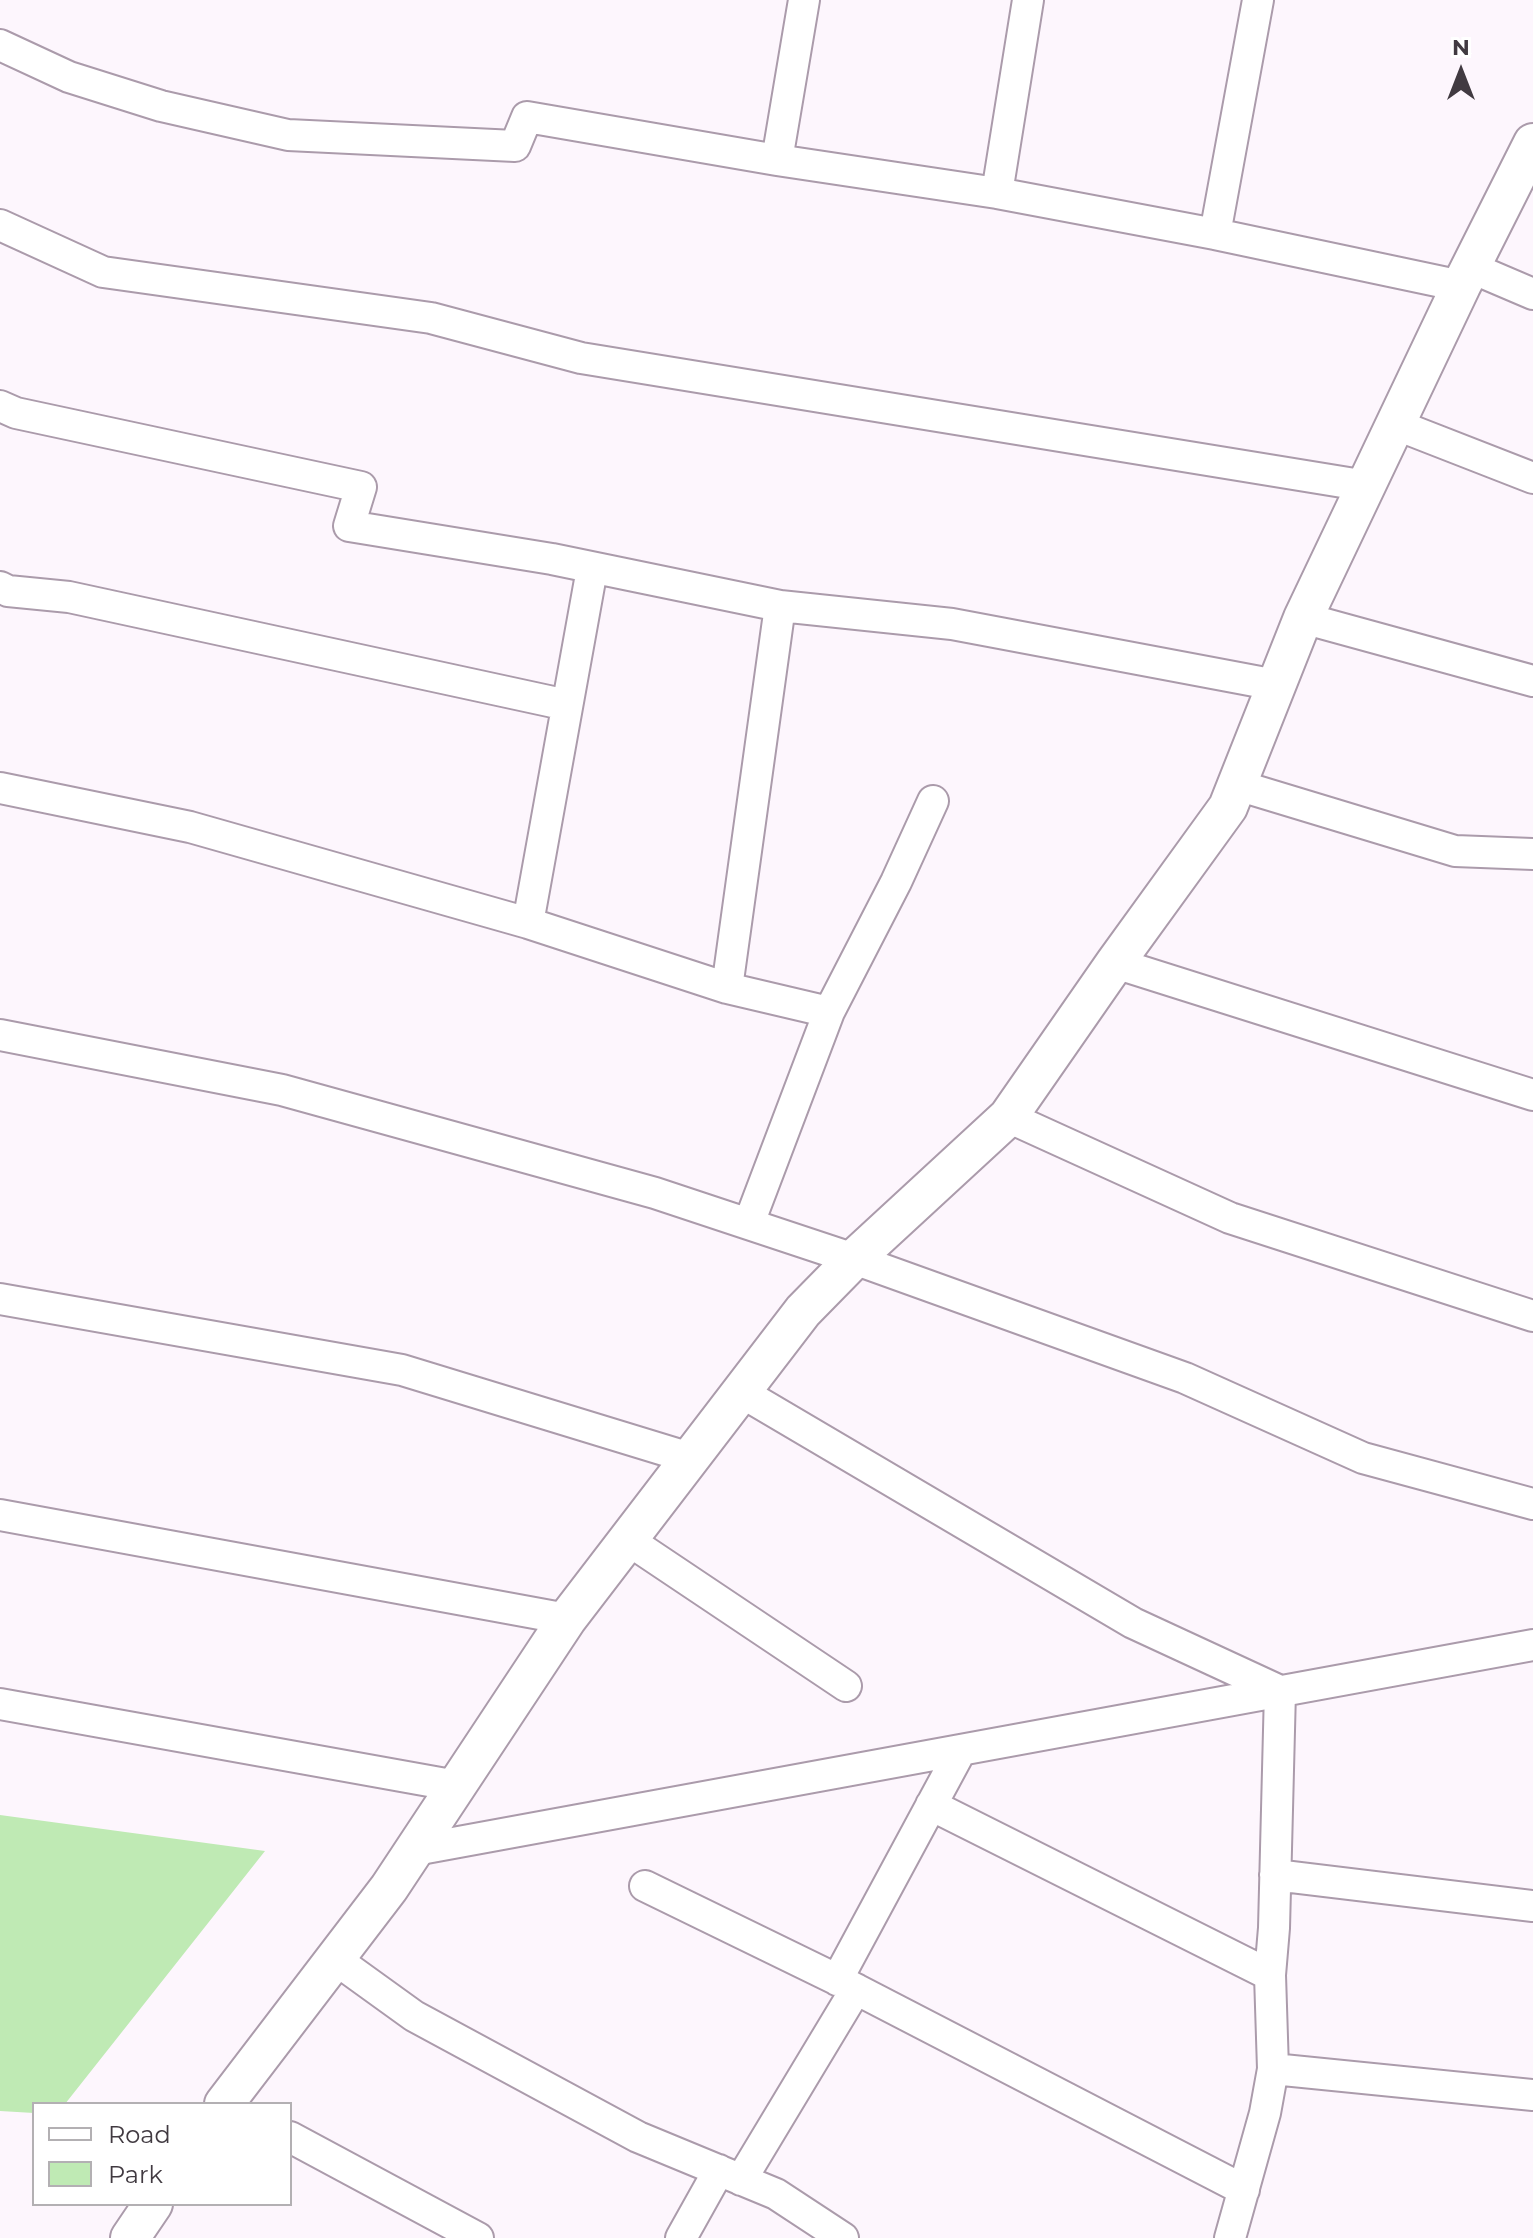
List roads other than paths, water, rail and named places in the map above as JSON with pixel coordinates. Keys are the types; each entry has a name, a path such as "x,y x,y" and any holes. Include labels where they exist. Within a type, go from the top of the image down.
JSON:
{"street":[{"path":"777,160 804,0"},
{"path":"997,193 1028,0"},
{"path":"1215,234 1258,0"},
{"path":"0,45 69,77 161,106 288,135 515,146 527,117 777,160 997,193 1467,277 1533,294"},
{"path":"228,2102 389,1888 567,1619 803,1311 854,1259 1008,1117 1228,807 1303,618 1533,143"},
{"path":"0,225 103,272 431,318 581,358 1367,486"},
{"path":"0,406 16,413 361,487 349,526 552,559 780,606 952,624 1276,685"},
{"path":"1397,425 1533,478"},
{"path":"528,923 592,569"},
{"path":"0,587 8,591 69,597 567,705"},
{"path":"727,988 780,606"},
{"path":"1303,618 1533,681"},
{"path":"1237,785 1455,851 1533,854"},
{"path":"0,788 190,827 528,923 727,988 829,1012"},
{"path":"749,1223 829,1012 896,882 933,801"},
{"path":"1115,963 1533,1095"},
{"path":"0,1035 282,1090 655,1193 854,1259 1185,1378 1363,1458 1533,1504"},
{"path":"1008,1117 1230,1218 1533,1316"},
{"path":"0,1299 402,1370 690,1458"},
{"path":"741,1392 1133,1623 1280,1691"},
{"path":"0,1515 567,1619"},
{"path":"628,1540 846,1686"},
{"path":"415,1850 1533,1645"},
{"path":"1230,2238 1265,2113 1273,2069 1270,1975 1280,1691"},
{"path":"0,1704 457,1786"},
{"path":"681,2238 730,2175 847,1984 931,1805 961,1750"},
{"path":"931,1805 1270,1975"},
{"path":"1275,1875 1533,1906"},
{"path":"645,1886 847,1984 1244,2190"},
{"path":"335,1959 414,2016 638,2137 776,2194 843,2238"},
{"path":"1273,2069 1533,2095"},
{"path":"292,2138 478,2238"},
{"path":"130,2238 152,2206"}]}
